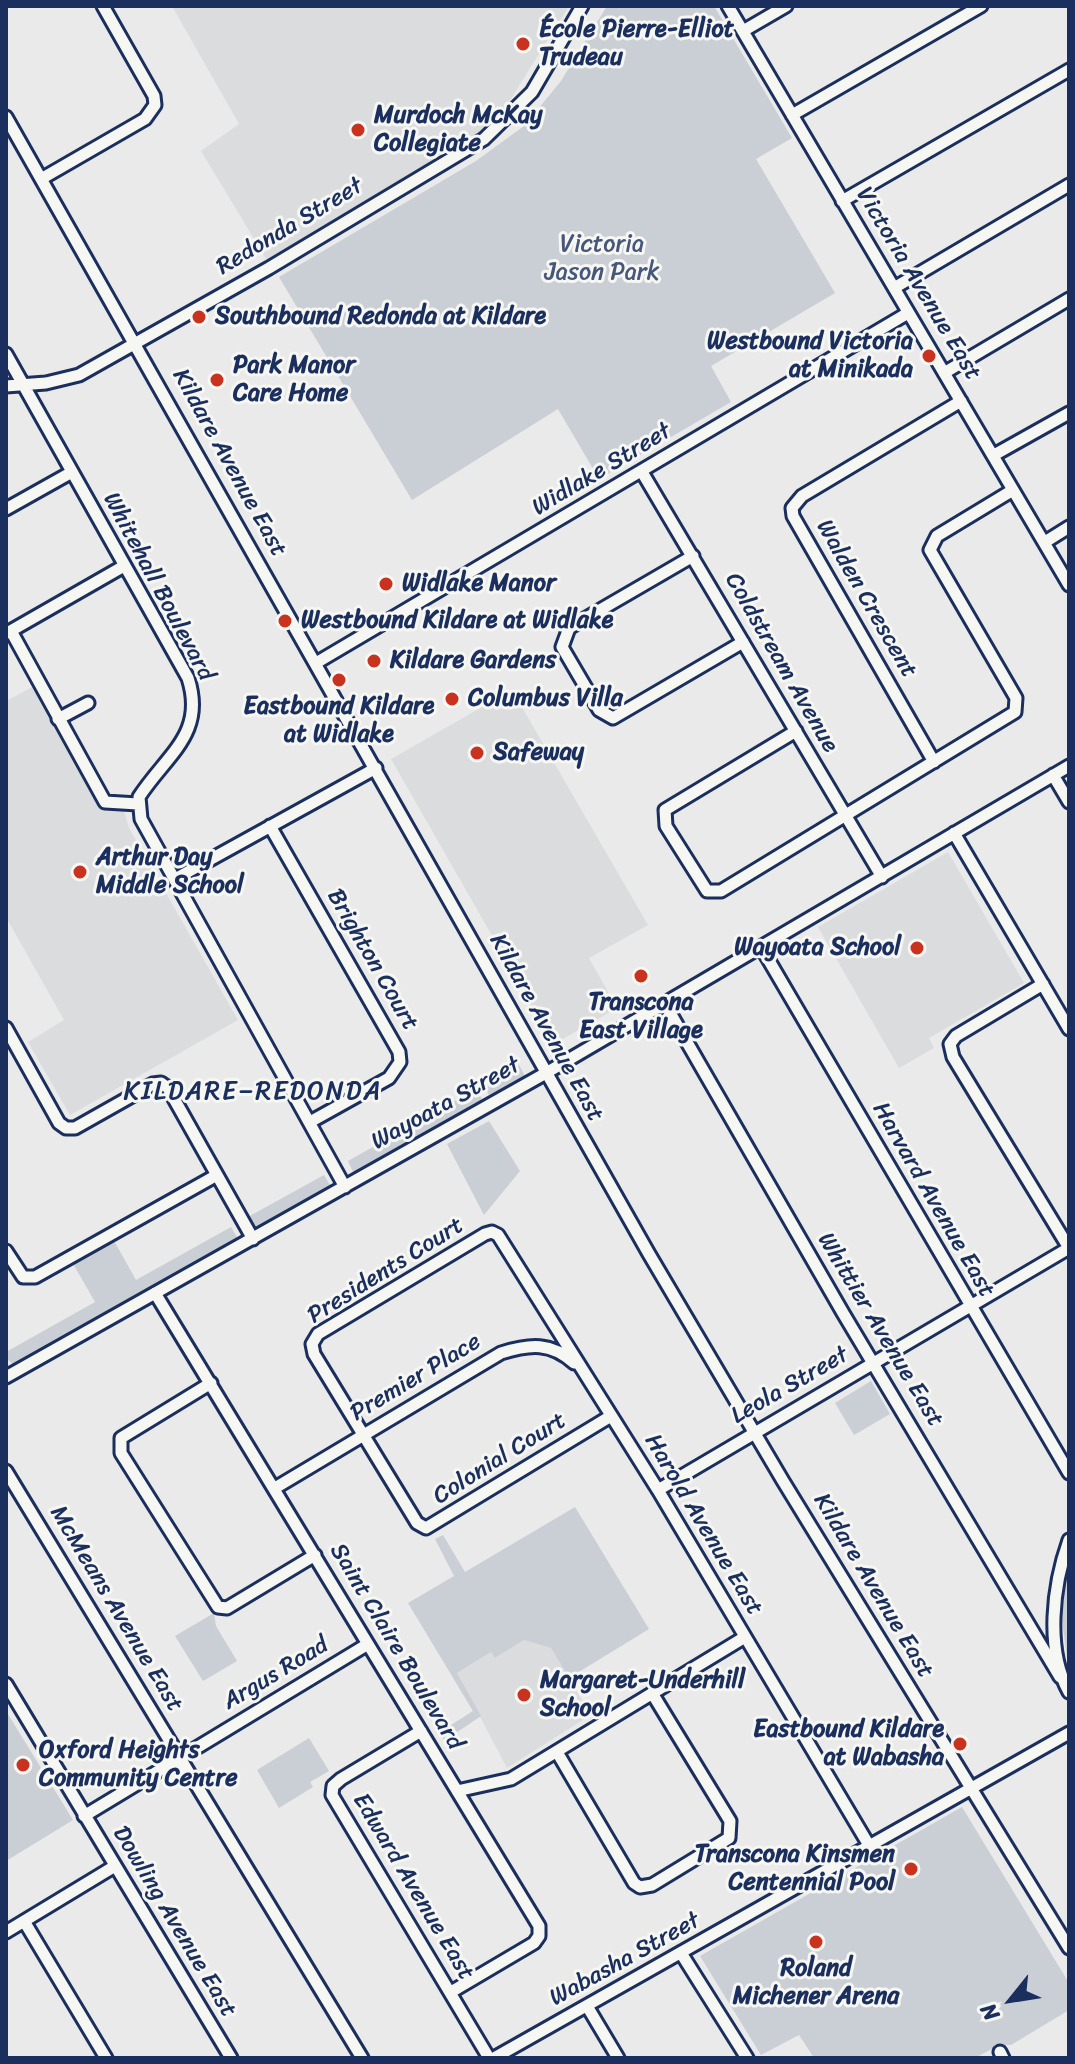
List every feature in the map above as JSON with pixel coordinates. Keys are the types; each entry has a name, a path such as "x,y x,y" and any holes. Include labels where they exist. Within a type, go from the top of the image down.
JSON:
{"street":[{"path":"41,179 145,119 155,105 154,96 103,6"},
{"name":"Redonda Street","path":"6,386 79,375 484,139 528,98 582,6"},
{"name":"Victoria Avenue East","path":"728,6 1069,584"},
{"path":"743,31 786,6"},
{"path":"792,115 981,6"},
{"path":"842,201 1069,70"},
{"name":"Kildare Avenue East","path":"6,117 546,1073 754,1432 1069,1948"},
{"path":"894,288 1069,185"},
{"path":"944,373 1069,299"},
{"name":"Widlake Street","path":"316,663 908,313"},
{"name":"Whitehall Boulevard","path":"6,354 188,678 195,710 189,730 145,788 138,804"},
{"name":"Walden Crescent","path":"934,762 793,516 792,508 802,496 961,401"},
{"path":"994,455 1069,413"},
{"path":"6,509 72,472"},
{"name":"Coldstream Avenue","path":"642,472 882,877"},
{"path":"796,731 665,810 666,826 697,880 707,891 721,891 1010,717 1018,706 930,550 937,536 1013,490"},
{"path":"1045,542 1069,527"},
{"path":"693,556 569,628 562,647 599,710 613,718 743,642"},
{"path":"124,566 8,633 105,802 138,804 141,819 345,1187"},
{"path":"58,719 88,703"},
{"name":"Wayoata Street","path":"6,1377 546,1073 1069,766"},
{"path":"175,879 376,768"},
{"path":"1053,775 1069,802"},
{"name":"Brighton Court","path":"270,826 399,1052 400,1062 389,1078 310,1122"},
{"path":"954,833 1069,1029"},
{"name":"Harvard Avenue East","path":"761,947 1069,1473"},
{"path":"1043,984 956,1036 950,1044 953,1057 1069,1248"},
{"name":"Whittier Avenue East","path":"665,1004 1069,1692"},
{"path":"6,1028 59,1123 66,1128 75,1128 161,1083 168,1088 253,1239"},
{"path":"6,1251 23,1277 35,1277 217,1175"},
{"name":"Harold Avenue East","path":"492,1232 503,1240 658,1490 870,1847"},
{"name":"Presidents Court","path":"363,1435 314,1354 312,1344 317,1336 492,1232"},
{"name":"Leola Street","path":"658,1490 1069,1248"},
{"name":"Saint Claire Boulevard","path":"155,1293 539,1926 539,1936 534,1943 451,1992"},
{"name":"Premier Place","path":"275,1488 501,1353 525,1345 546,1345 565,1354 583,1372"},
{"path":"211,1383 121,1438 118,1445 129,1466 218,1607 227,1608 315,1555"},
{"name":"Colonial Court","path":"363,1435 417,1523 426,1528 611,1416"},
{"name":"McMeans Avenue East","path":"6,1471 362,2058"},
{"path":"1060,1677 1055,1616 1057,1584 1069,1540"},
{"path":"457,1791 511,1779 745,1637"},
{"name":"Argus Road","path":"84,1816 368,1644"},
{"name":"Dowling Avenue East","path":"6,1684 231,2058"},
{"path":"557,1752 634,1883 640,1887 652,1885 729,1838 730,1821 652,1693"},
{"name":"Edward Avenue East","path":"421,1731 341,1779 333,1786 332,1795 492,2058"},
{"name":"Wabasha Street","path":"492,2058 1069,1733"},
{"path":"6,1932 115,1866"},
{"path":"24,1921 106,2058"},
{"path":"681,1953 747,2058"},
{"path":"587,2006 618,2058"}],"shaded area":[{"name":"Murdoch McKay Collegiate","path":"172,6 569,6 502,113 480,135 268,262 201,151 239,124"},
{"name":"Arthur Day Middle School","path":"36,685 103,804 123,807 129,828 238,1020 70,1115 28,1042 64,1020 6,917 6,701"},
{"path":"512,690 648,925 589,958 617,1008 554,1044 391,759"},
{"name":"Wayoata School","path":"948,852 1024,983 929,1038 934,1048 899,1068 818,927"},
{"name":"Margaret-Underhill School","path":"524,1640 551,1648 591,1715 507,1768 457,1673 491,1652 495,1658"}],"green space":[{"name":"Victoria Jason Park","path":"607,6 714,6 792,138 756,159 835,293 711,366 731,402 599,479 558,409 412,500 279,277 476,161 524,126 561,81"},
{"path":"519,1065 526,1078 489,1095 483,1085"},
{"path":"476,1089 483,1101 354,1174 348,1161"},
{"path":"489,1121 520,1171 484,1215 447,1144"},
{"path":"324,1175 331,1187 255,1230 248,1217"},
{"path":"231,1227 238,1239 14,1365 6,1358 6,1352 95,1302 72,1262 113,1239 136,1280"},
{"path":"871,1381 890,1414 854,1435 835,1403"},
{"path":"575,1507 649,1629 569,1678 551,1648 524,1640 495,1658 491,1652 457,1673 481,1716 444,1741 440,1732 473,1711 408,1603 454,1576 435,1539 443,1535 465,1572"},
{"path":"1069,1559 1069,1673 1060,1605"},
{"path":"214,1613 216,1626 237,1661 203,1681 175,1636"},
{"name":"Oxford Heights Community Centre","path":"6,1711 73,1820 6,1861"},
{"path":"309,1738 329,1771 310,1782 313,1787 279,1808 257,1770"},
{"path":"962,1807 1069,1983 1069,2010 1011,2045 999,2045 975,2058 814,2058 799,2035 761,2055 700,1956"}],"place":[{"name":"École Pierre-Elliot Trudeau","path":"523,44"},
{"name":"Murdoch McKay Collegiate","path":"358,130"},
{"name":"Southbound Redonda at Kildare","path":"199,317"},
{"name":"Westbound Victoria at Minikada","path":"929,356"},
{"name":"Park Manor Care Home","path":"217,380"},
{"name":"Widlake Manor","path":"386,584"},
{"name":"Westbound Kildare at Widlake","path":"285,621"},
{"name":"Kildare Gardens","path":"374,661"},
{"name":"Eastbound Kildare at Widlake","path":"339,680"},
{"name":"Columbus Villa","path":"452,699"},
{"name":"Safeway","path":"477,753"},
{"name":"Arthur Day Middle School","path":"80,872"},
{"name":"Wayoata School","path":"917,948"},
{"name":"Transcona East Village","path":"641,976"},
{"name":"Margaret-Underhill School","path":"524,1695"},
{"name":"Eastbound Kildare at Wabasha","path":"960,1744"},
{"name":"Oxford Heights Community Centre","path":"23,1765"},
{"name":"Transcona Kinsmen Centennial Pool","path":"911,1869"},
{"name":"Roland Michener Arena","path":"816,1942"}],"district":[{"name":"KILDARE–REDONDA","path":"253,1092"}]}
